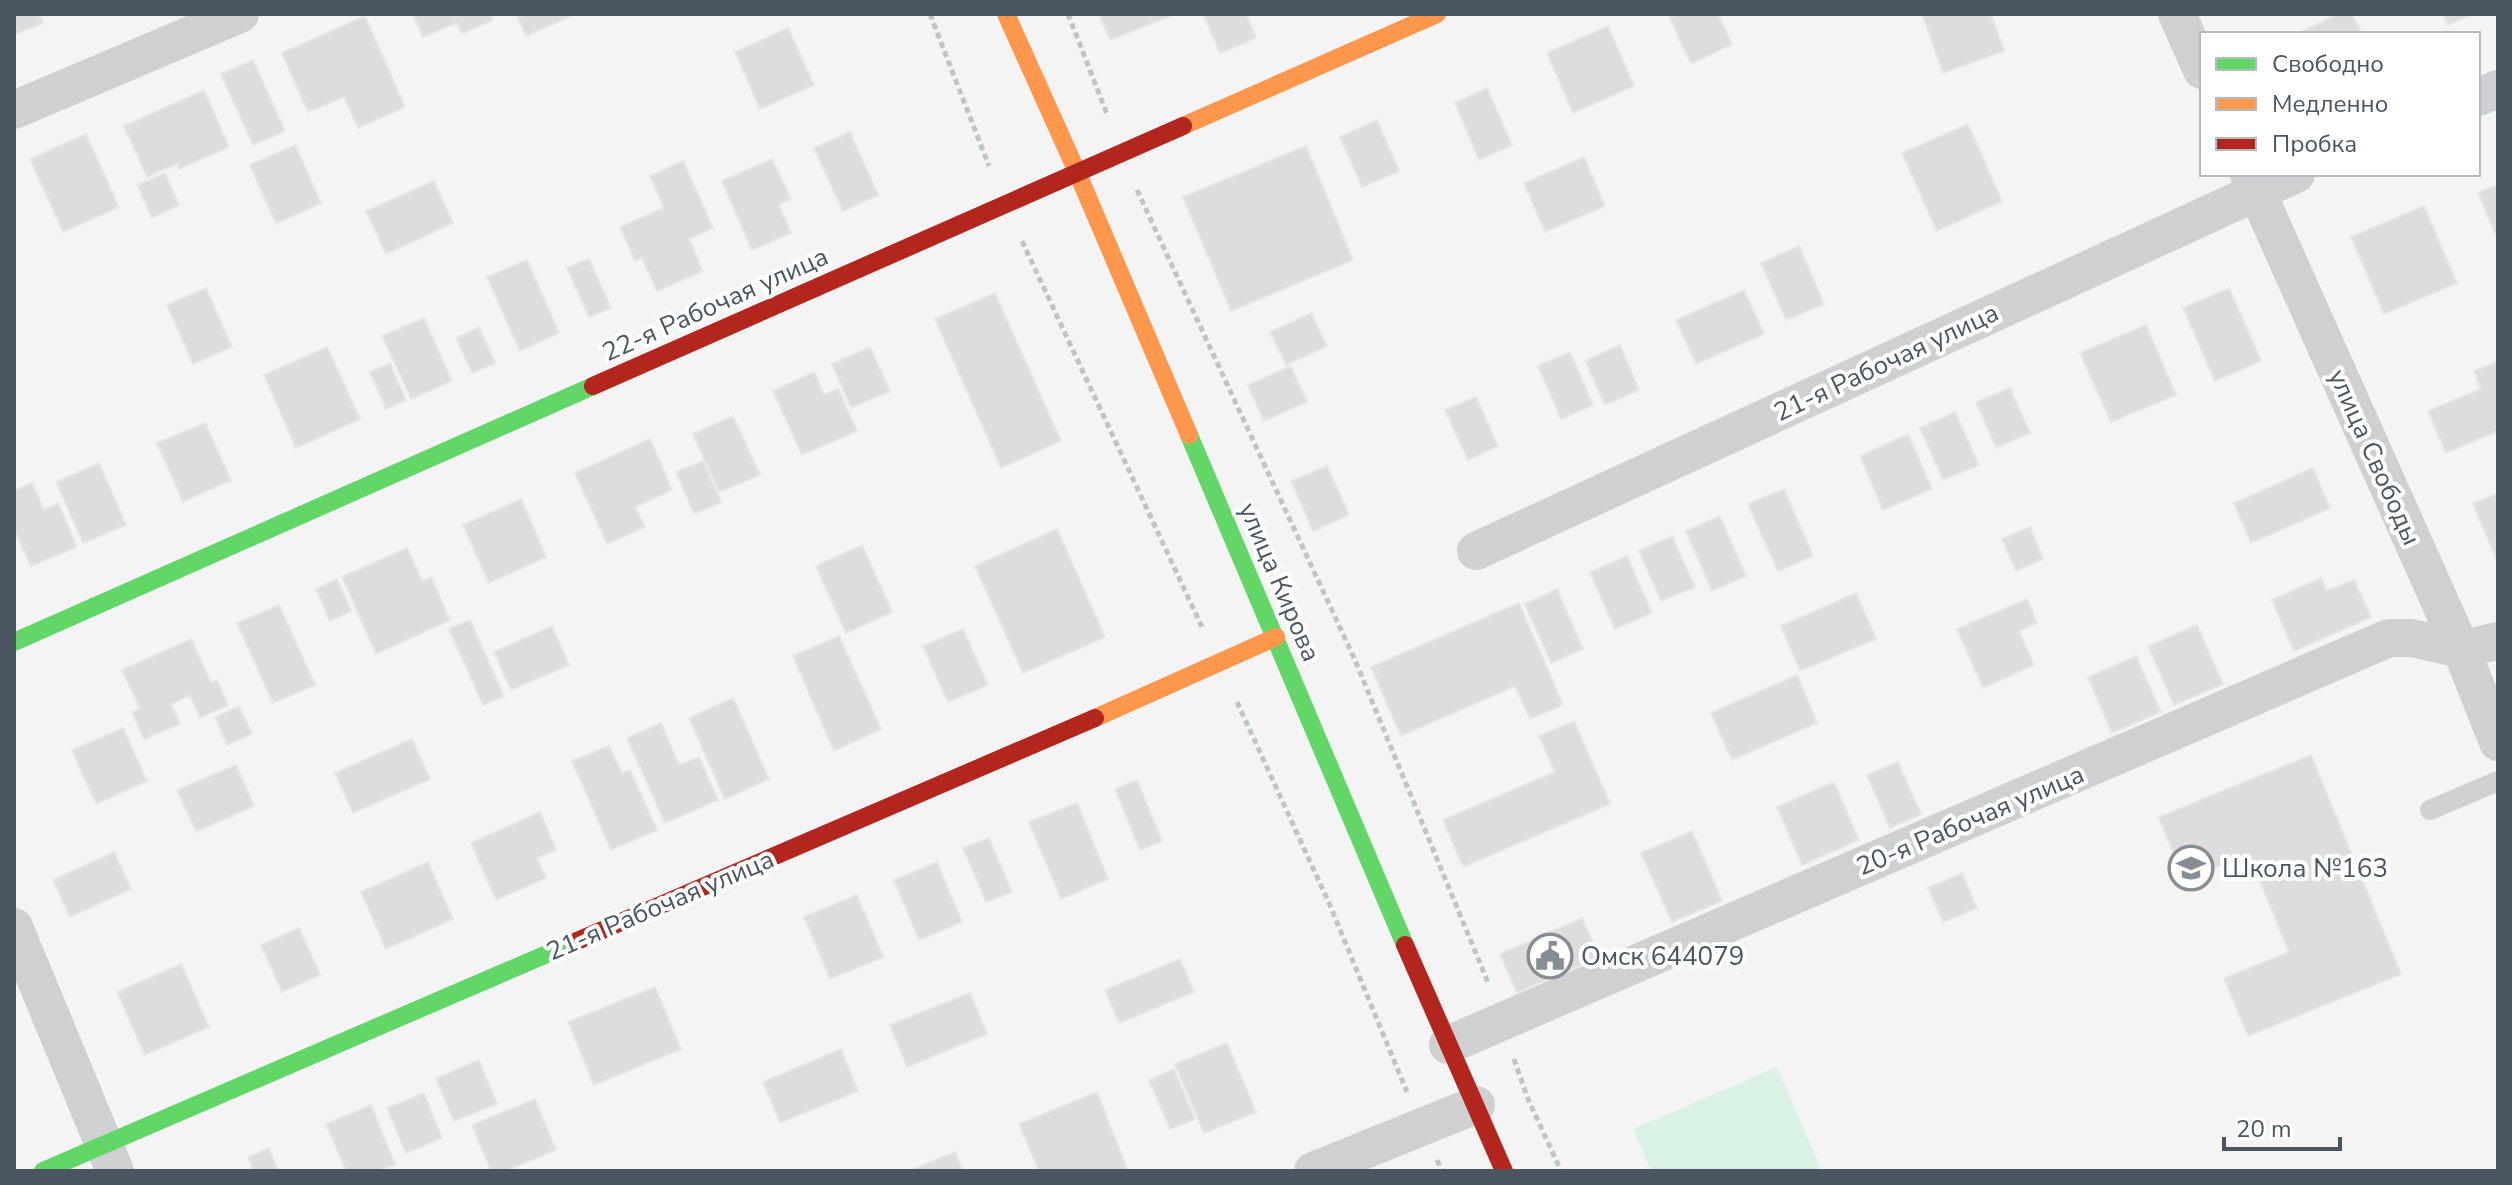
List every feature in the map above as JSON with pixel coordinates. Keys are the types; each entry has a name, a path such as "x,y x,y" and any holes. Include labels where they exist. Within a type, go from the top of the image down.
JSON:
{"street":[{"path":"14,110 240,14"},
{"name":"улица Кирова","path":"1006,14 1077,172 1504,1171"},
{"name":"22-я Рабочая улица","path":"14,642 1437,14"},
{"path":"2177,14 2200,66"},
{"name":"21-я Рабочая улица","path":"1476,551 2253,182 2285,176"},
{"name":"улица Свободы","path":"2253,182 2461,649 2498,742"},
{"name":"21-я Рабочая улица","path":"43,1171 109,1158 1276,637"},
{"name":"20-я Рабочая улица","path":"1448,1045 2389,638 2412,638 2461,649 2498,641"},
{"path":"14,927 109,1158"},
{"path":"1313,1171 1476,1105"}],"lane":[{"path":"2430,810 2498,781"}],"path":[{"path":"930,14 1005,204 1329,903 1442,1171"},
{"path":"1068,14 1149,219 1355,660 1479,958 1528,1099 1561,1171"}],"green space":[{"path":"1777,1067 1822,1171 1651,1171 1633,1129"}],"building":[{"path":"14,14 39,14 43,23 14,35"},
{"path":"413,14 491,14 493,20 462,34 457,23 423,37"},
{"path":"516,14 570,14 571,16 526,36"},
{"path":"1099,14 1176,14 1110,40"},
{"path":"1203,14 1246,14 1256,38 1220,53"},
{"path":"1668,14 1718,14 1732,44 1691,64"},
{"path":"1922,14 1991,14 2004,51 1943,73"},
{"path":"2338,14 2352,14 2361,32 2304,32"},
{"path":"2443,14 2473,14 2448,25"},
{"path":"365,16 405,107 358,128 344,97 308,112 282,53"},
{"path":"1608,26 1634,86 1573,113 1547,53"},
{"path":"788,28 814,85 760,109 735,52"},
{"path":"253,60 285,131 253,145 221,74"},
{"path":"1487,88 1512,145 1479,160 1455,103"},
{"path":"204,90 229,147 179,169 177,164 147,177 124,126"},
{"path":"1377,120 1399,171 1362,187 1340,137"},
{"path":"1968,124 2002,201 1937,231 1902,153"},
{"path":"850,132 878,195 843,211 814,148"},
{"path":"86,134 119,207 63,232 30,159"},
{"path":"295,145 321,203 276,224 250,165"},
{"path":"1306,146 1353,260 1231,311 1183,197"},
{"path":"1584,157 1605,206 1545,232 1524,183"},
{"path":"772,159 791,199 779,205 791,233 752,250 722,181"},
{"path":"683,161 713,228 689,239 703,271 657,291 642,258 635,261 620,227 664,208 650,176"},
{"path":"165,173 179,205 152,218 137,185"},
{"path":"434,181 453,223 386,254 366,211"},
{"path":"2498,185 2498,240 2478,193"},
{"path":"2424,206 2457,283 2384,314 2351,237"},
{"path":"1799,246 1824,304 1786,320 1761,263"},
{"path":"589,259 611,308 589,317 567,268"},
{"path":"527,260 559,333 520,351 487,277"},
{"path":"206,288 232,347 193,364 167,305"},
{"path":"2229,288 2261,361 2215,381 2183,308"},
{"path":"1744,290 1764,334 1696,364 1676,320"},
{"path":"995,293 1061,441 1001,468 935,319"},
{"path":"1311,313 1327,346 1286,365 1270,332"},
{"path":"424,318 452,381 411,399 382,336"},
{"path":"2146,325 2176,395 2111,422 2080,353"},
{"path":"479,327 495,363 472,373 456,338"},
{"path":"1620,345 1639,390 1605,405 1585,361"},
{"path":"327,347 360,419 296,448 264,375"},
{"path":"870,347 890,391 851,408 832,364"},
{"path":"1570,352 1593,405 1561,419 1538,366"},
{"path":"2498,361 2498,431 2446,453 2428,411 2481,389 2474,371"},
{"path":"390,363 406,400 386,409 370,372"},
{"path":"1291,366 1307,402 1264,421 1248,385"},
{"path":"814,372 824,395 838,389 857,431 802,455 773,391"},
{"path":"2010,388 2030,433 1996,448 1976,402"},
{"path":"1476,397 1498,446 1468,460 1445,410"},
{"path":"1955,412 1979,465 1943,480 1920,428"},
{"path":"733,416 760,475 719,492 693,434"},
{"path":"205,423 231,480 183,502 157,443"},
{"path":"1908,434 1932,489 1883,510 1860,456"},
{"path":"650,439 672,490 635,507 645,527 607,544 575,473"},
{"path":"703,461 721,502 694,514 676,472"},
{"path":"99,463 126,525 83,543 56,482"},
{"path":"1327,466 1349,515 1313,531 1291,481"},
{"path":"2313,468 2330,508 2251,543 2234,503"},
{"path":"32,483 44,510 58,503 77,547 31,566 14,529 14,491"},
{"path":"1784,489 1813,556 1778,571 1748,504"},
{"path":"2498,493 2498,563 2473,504"},
{"path":"521,499 546,557 489,583 463,525"},
{"path":"1720,516 1746,576 1712,591 1686,531"},
{"path":"2030,527 2043,559 2016,571 2002,539"},
{"path":"1057,529 1105,637 1023,673 975,566"},
{"path":"1672,536 1695,587 1661,601 1639,551"},
{"path":"862,545 892,612 846,633 816,566"},
{"path":"407,548 422,581 431,577 450,620 376,654 342,577"},
{"path":"1627,556 1652,613 1615,629 1590,572"},
{"path":"2321,578 2327,591 2354,580 2371,617 2294,651 2272,600"},
{"path":"337,579 351,611 330,621 316,589"},
{"path":"1557,589 1583,649 1551,663 1525,604"},
{"path":"1856,593 1876,639 1800,671 1781,626"},
{"path":"2027,599 2037,623 2019,631 2034,665 1983,688 1957,629"},
{"path":"1519,603 1563,705 1530,719 1515,686 1401,736 1371,667"},
{"path":"279,605 315,685 273,703 237,623"},
{"path":"470,620 504,696 483,705 449,629"},
{"path":"2197,625 2223,684 2174,705 2148,646"},
{"path":"552,626 569,665 511,690 494,652"},
{"path":"963,629 988,685 948,702 923,646"},
{"path":"839,636 881,729 834,751 793,656"},
{"path":"191,639 211,683 217,680 228,705 200,718 190,695 171,704 180,724 144,739 132,712 140,708 122,670"},
{"path":"2136,656 2161,712 2112,733 2088,677"},
{"path":"1797,675 1817,723 1732,760 1711,713"},
{"path":"733,698 769,779 725,799 689,718"},
{"path":"239,706 252,734 227,745 215,717"},
{"path":"1574,721 1610,804 1463,867 1443,820 1555,772 1539,736"},
{"path":"661,723 679,765 699,757 718,800 665,823 627,738"},
{"path":"123,728 147,781 96,804 72,750"},
{"path":"412,739 430,779 353,813 335,773"},
{"path":"609,746 622,773 630,770 657,830 611,850 572,761"},
{"path":"2311,755 2401,974 2248,1036 2224,978 2289,952 2249,854 2184,880 2159,817"},
{"path":"1898,762 1921,814 1890,828 1867,775"},
{"path":"236,765 254,806 196,832 177,790"},
{"path":"1137,780 1162,841 1140,850 1115,789"},
{"path":"1834,782 1859,840 1802,865 1777,807"},
{"path":"1077,803 1108,879 1061,899 1029,822"},
{"path":"540,812 556,850 537,858 546,878 496,900 471,843"},
{"path":"1692,831 1722,901 1672,922 1641,853"},
{"path":"989,838 1012,892 986,902 963,848"},
{"path":"114,852 131,889 70,917 53,880"},
{"path":"428,862 453,919 386,949 361,892"},
{"path":"937,862 962,922 919,940 894,880"},
{"path":"1962,873 1977,908 1943,922 1928,888"},
{"path":"857,895 883,957 830,979 804,917"},
{"path":"1582,918 1599,957 1517,993 1500,954"},
{"path":"299,928 320,975 282,992 261,945"},
{"path":"1180,959 1194,992 1119,1023 1105,990"},
{"path":"181,964 209,1027 145,1055 117,992"},
{"path":"655,987 681,1049 594,1085 568,1022"},
{"path":"970,993 987,1034 907,1067 890,1025"},
{"path":"1227,1043 1256,1112 1204,1133 1175,1064"},
{"path":"841,1049 858,1091 780,1123 763,1082"},
{"path":"479,1060 497,1104 454,1121 436,1078"},
{"path":"1174,1069 1195,1119 1170,1129 1149,1080"},
{"path":"1097,1092 1128,1171 1039,1171 1019,1124"},
{"path":"424,1093 442,1138 406,1153 387,1108"},
{"path":"535,1099 556,1150 505,1171 491,1171 472,1125"},
{"path":"371,1105 395,1164 378,1171 346,1171 326,1124"},
{"path":"269,1148 278,1171 253,1171 248,1157"},
{"path":"955,1152 963,1171 914,1169"}],"traffic: fast":[{"path":"14,642 593,386"},
{"path":"1189,435 1405,945"},
{"path":"43,1171 577,941"}],"traffic: slow":[{"path":"1006,14 1189,435"},
{"path":"1183,126 1437,14"},
{"path":"1095,718 1276,637"}],"traffic: jam":[{"path":"593,386 1183,126"},
{"path":"577,941 1095,718"},
{"path":"1405,945 1504,1171"}],"place":[{"name":"Школа №163","path":"2191,868"},
{"name":"Омск 644079","path":"1550,956"}]}
